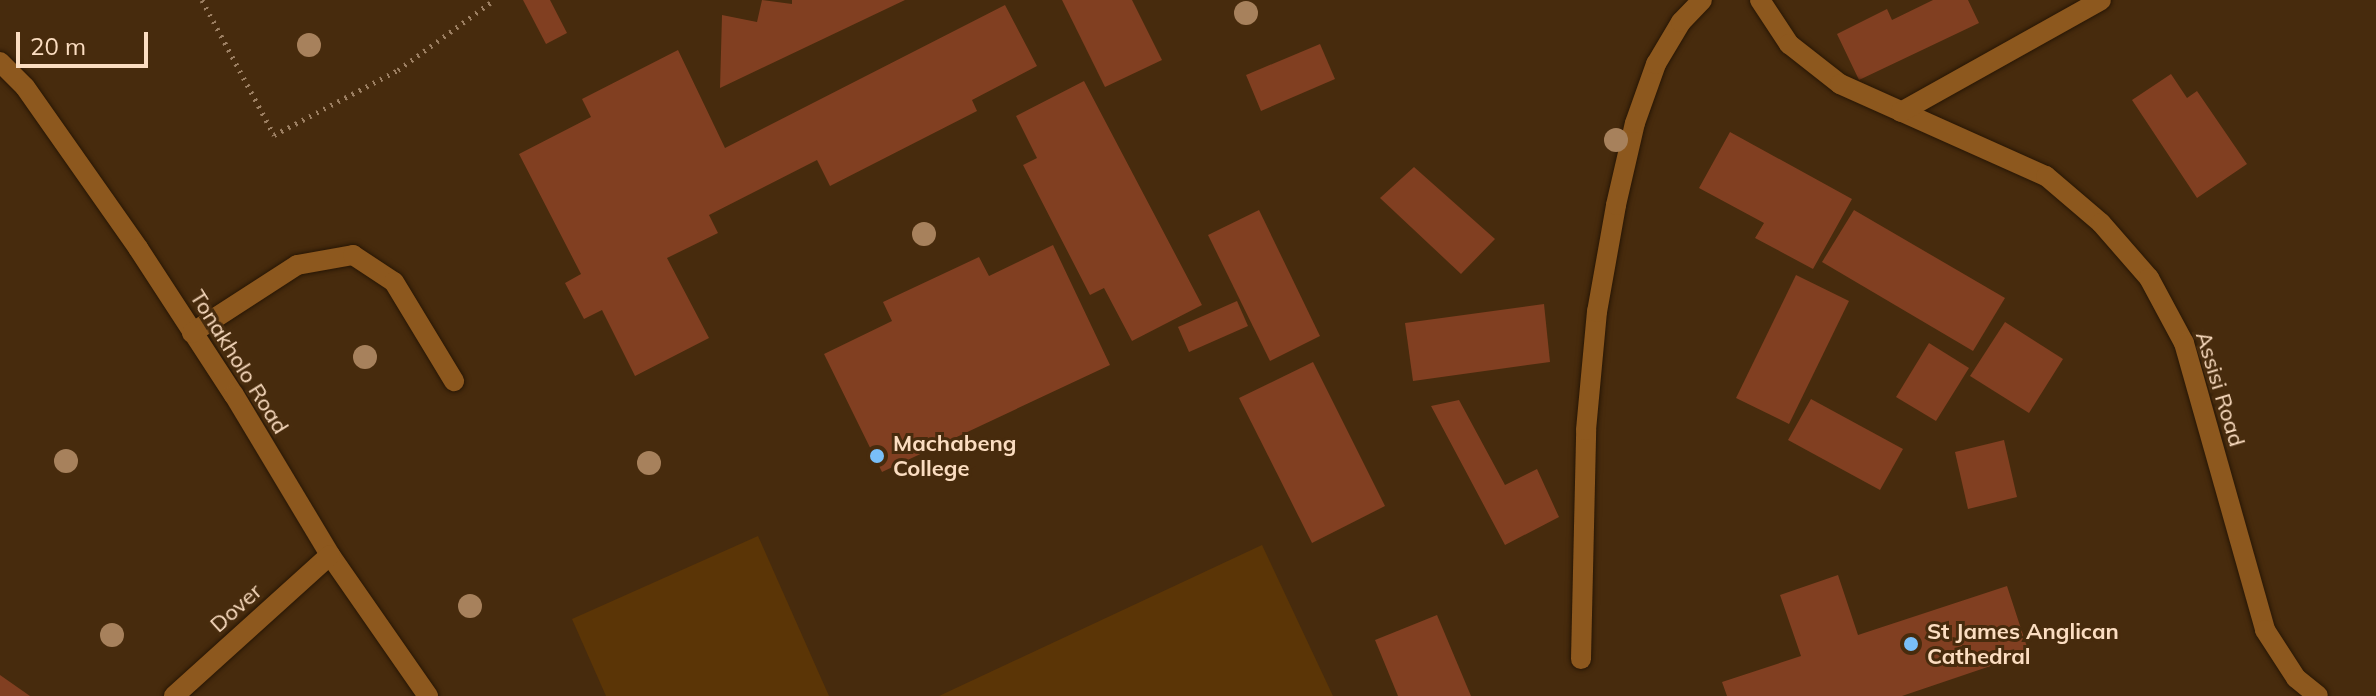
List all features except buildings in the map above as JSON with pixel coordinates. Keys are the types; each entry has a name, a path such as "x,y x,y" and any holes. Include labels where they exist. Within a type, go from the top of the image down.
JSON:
{"street":[{"path":"1581,659 1586,430 1597,312 1635,123 1656,64 1681,22 1702,0"},
{"name":"Assisi Road","path":"1760,0 1789,44 1840,84 2046,176 2101,223 2149,278 2184,343 2265,630 2296,678 2318,696"},
{"path":"1901,112 2101,0"},
{"name":"Tonakholo Road","path":"0,62 34,99 192,333 330,555 428,696"},
{"path":"192,333 297,265 353,255 394,282 454,381"},
{"name":"Dover","path":"174,696 330,555"}],"path":[{"path":"202,0 274,135 398,70 494,0"}],"shaded area":[{"path":"758,536 829,696 606,696 572,619"},
{"path":"1262,545 1333,696 939,696"}],"place":[{"name":"Machabeng College","path":"877,456"},
{"name":"St James Anglican Cathedral","path":"1911,644"}]}
